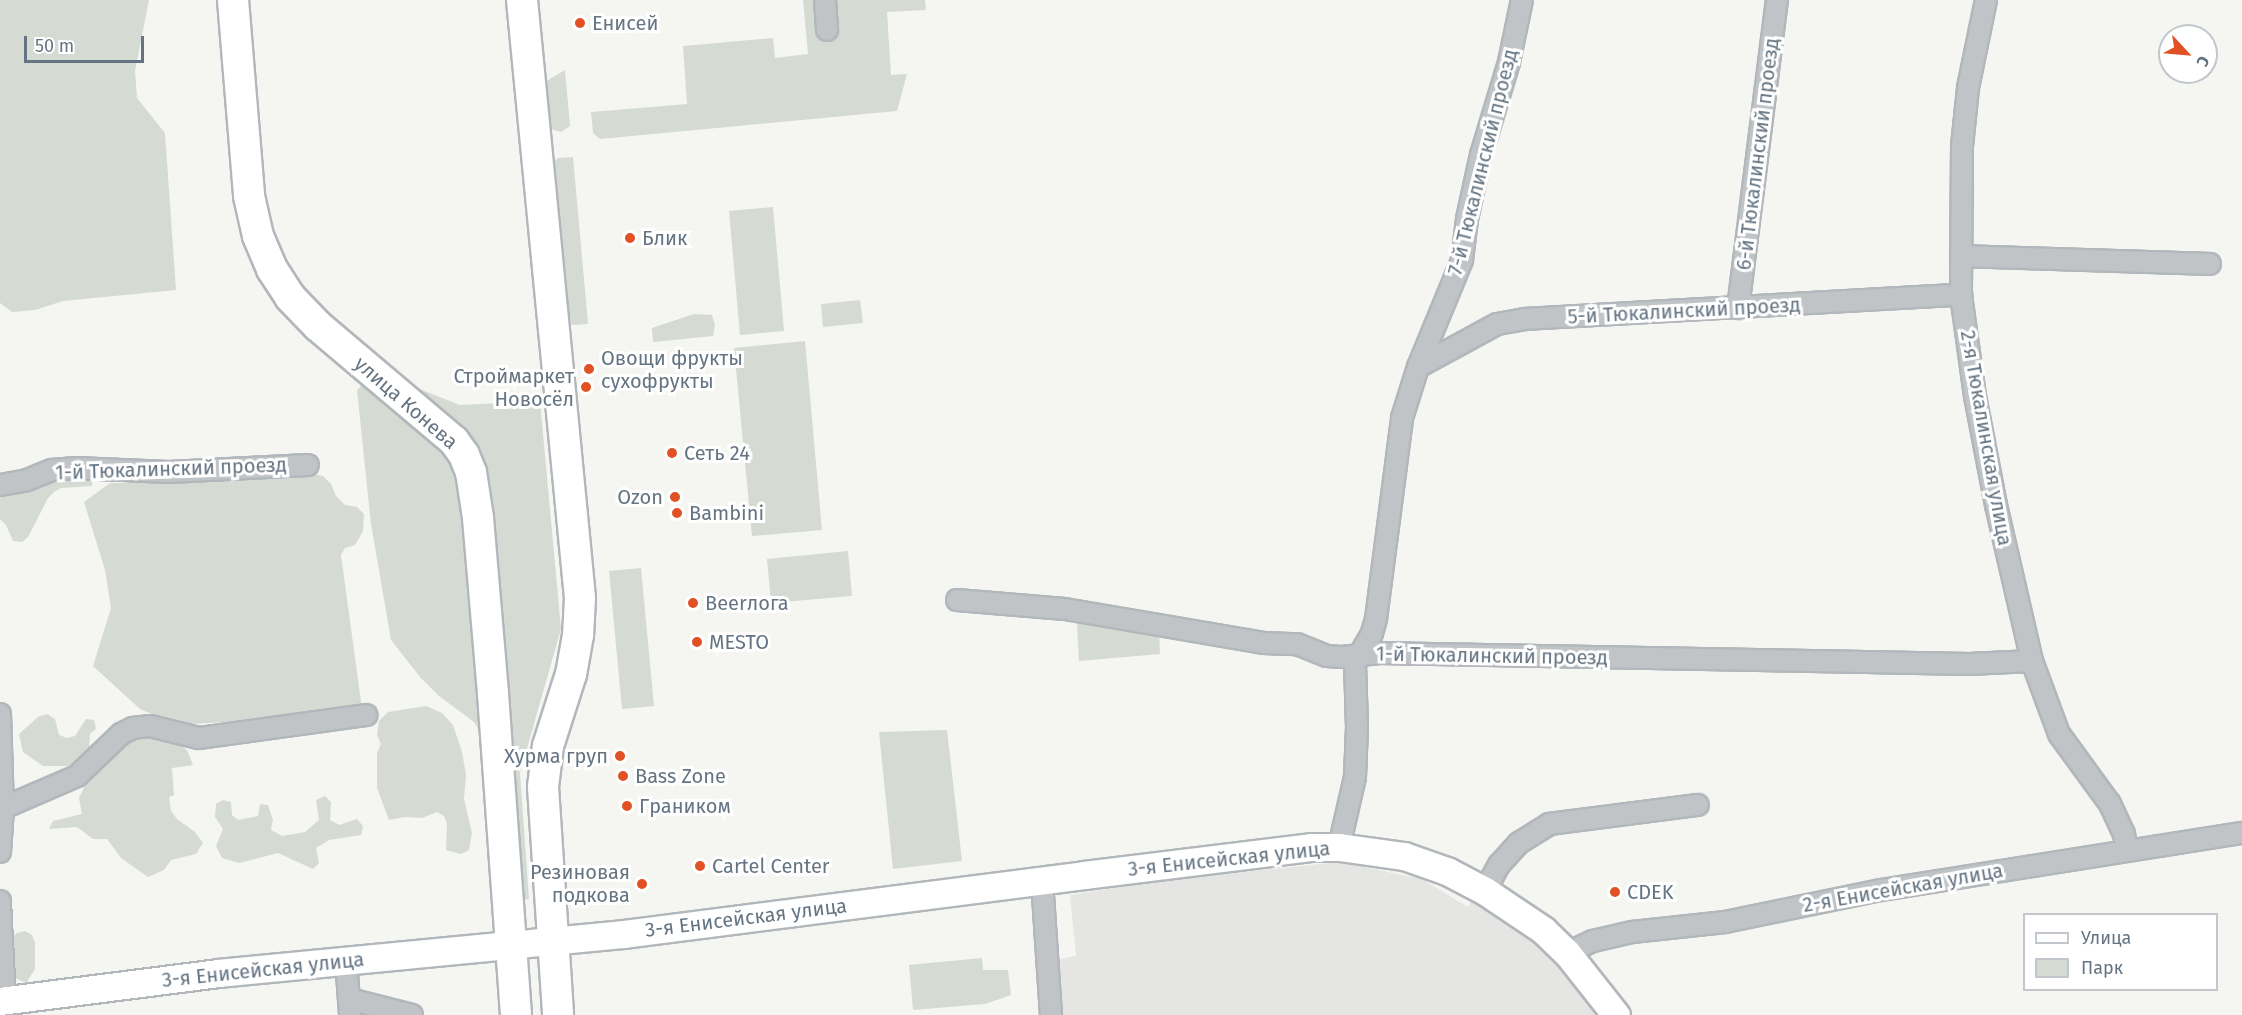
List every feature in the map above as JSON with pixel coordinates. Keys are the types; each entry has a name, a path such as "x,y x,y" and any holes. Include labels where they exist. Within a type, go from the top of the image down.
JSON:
{"main road":[{"name":"улица Конева","path":"233,0 249,196 258,236 272,269 290,297 318,326 454,441 464,455 471,472 478,518 491,670 516,1015"},
{"path":"522,0 580,598 578,636 571,674 548,746 543,787 558,1015"}],"street":[{"path":"825,0 827,30"},
{"name":"7-й Тюкалинский проезд","path":"1340,847 1355,777 1357,727 1354,675 1359,655 1372,633 1376,619 1402,418 1418,367 1462,260 1467,219 1481,155 1509,62 1522,0"},
{"name":"6-й Тюкалинский проезд","path":"1738,308 1777,0"},
{"name":"2-я Тюкалинская улица","path":"1986,0 1968,88 1962,146 1961,295 1975,396 1994,494 2032,661 2059,734 2110,804 2124,834 2127,851"},
{"path":"1961,256 2210,264"},
{"name":"5-й Тюкалинский проезд","path":"1418,367 1497,324 1525,319 1961,295"},
{"name":"1-й Тюкалинский проезд","path":"0,485 27,480 52,470 76,468 169,472 308,465"},
{"name":"1-й Тюкалинский проезд","path":"957,600 1065,609 1263,643 1297,644 1327,656 1390,653 1969,664 2032,661"},
{"path":"0,714 3,808 0,852"},
{"path":"3,808 76,776 121,734 134,728 150,726 200,738 366,716"},
{"path":"1485,891 1499,865 1519,843 1549,824 1698,805"},
{"name":"2-я Енисейская улица","path":"1567,953 1593,941 1632,932 1725,922 1881,890 2242,832"},
{"name":"3-я Енисейская улица","path":"3,1001 218,973 552,941 1312,847 1340,847 1404,856 1447,871 1485,891 1535,924 1567,953 1616,1015"},
{"path":"1042,880 1051,1015"},
{"path":"0,901 3,1001"},
{"path":"346,960 350,1007 412,1015"}],"shaded area":[{"path":"1339,862 1422,879 1468,907 1472,900 1548,947 1603,1015 1060,1015 1054,960 1076,956 1070,895 1159,881"}],"green space":[{"path":"0,0 149,0 135,71 137,98 165,133 176,290 63,301 35,310 12,312 0,303"},
{"path":"803,0 925,0 926,10 887,12 891,75 907,74 897,111 600,139 593,133 591,112 687,104 683,46 773,38 775,58 808,54"},
{"path":"565,70 570,126 561,132 547,128 543,83"},
{"path":"573,157 588,324 572,325 561,290 550,165 558,158"},
{"path":"773,207 784,331 740,335 729,211"},
{"path":"860,300 863,323 823,327 821,304"},
{"path":"694,314 712,315 715,325 713,336 653,342 652,328"},
{"path":"805,341 822,530 752,536 734,348"},
{"path":"402,378 417,388 460,405 540,401 561,629 520,773 529,899 521,900 481,448 473,438"},
{"path":"365,382 433,439 450,460 458,477 481,733 474,722 439,696 420,677 391,640 371,524 357,390"},
{"path":"294,470 323,476 345,505 357,507 364,514 363,531 355,545 345,548 341,555 362,709 343,710 331,707 317,716 177,725 140,709 93,666 111,608 105,570 84,502 110,483 155,483 201,474 239,479 259,471"},
{"path":"58,476 92,477 92,486 61,488 54,492 48,498 28,537 22,542 13,541 6,525 0,519 0,497"},
{"path":"848,551 852,596 771,603 767,559"},
{"path":"641,568 654,706 622,709 609,571"},
{"path":"1077,623 1159,632 1160,654 1079,661"},
{"path":"426,706 442,713 453,725 462,752 466,775 464,799 472,833 469,850 461,854 446,850 447,824 444,816 437,812 422,818 405,817 389,820 377,788 377,753 381,744 377,735 379,721 388,712"},
{"path":"47,714 55,719 59,735 67,738 75,736 86,719 94,720 96,729 90,734 89,750 68,766 43,766 23,752 19,734 38,717"},
{"path":"947,730 962,861 893,869 879,732"},
{"path":"137,736 173,740 187,750 193,765 172,768 174,795 169,797 171,811 177,819 195,832 203,843 196,854 171,860 164,870 148,877 121,858 107,839 93,839 77,827 49,829 53,821 82,814 79,798 92,771 107,762 114,750"},
{"path":"325,796 331,802 330,820 339,825 357,819 363,826 361,835 329,840 316,848 319,863 313,869 278,853 239,863 222,858 216,846 223,829 215,817 216,804 223,800 231,802 232,815 238,820 258,816 260,804 268,805 273,820 271,830 282,836 305,832 319,820 316,800"},
{"path":"25,931 32,935 35,943 35,969 26,983 11,976 10,940 17,933"},
{"path":"982,958 983,970 1008,970 1011,995 985,1004 913,1010 909,965"}],"place":[{"name":"Енисей","path":"580,23"},
{"name":"Блик","path":"630,238"},
{"name":"Овощи фрукты сухофрукты","path":"589,369"},
{"name":"Строймаркет Новосёл","path":"586,387"},
{"name":"Сеть 24","path":"672,453"},
{"name":"Ozon","path":"675,497"},
{"name":"Bambini","path":"677,513"},
{"name":"Beerлога","path":"693,603"},
{"name":"MESTO","path":"697,642"},
{"name":"Хурма груп","path":"620,756"},
{"name":"Bass Zone","path":"623,776"},
{"name":"Граником","path":"627,806"},
{"name":"Cartel Center","path":"700,866"},
{"name":"Резиновая подкова","path":"642,884"},
{"name":"CDEK","path":"1615,892"}]}
